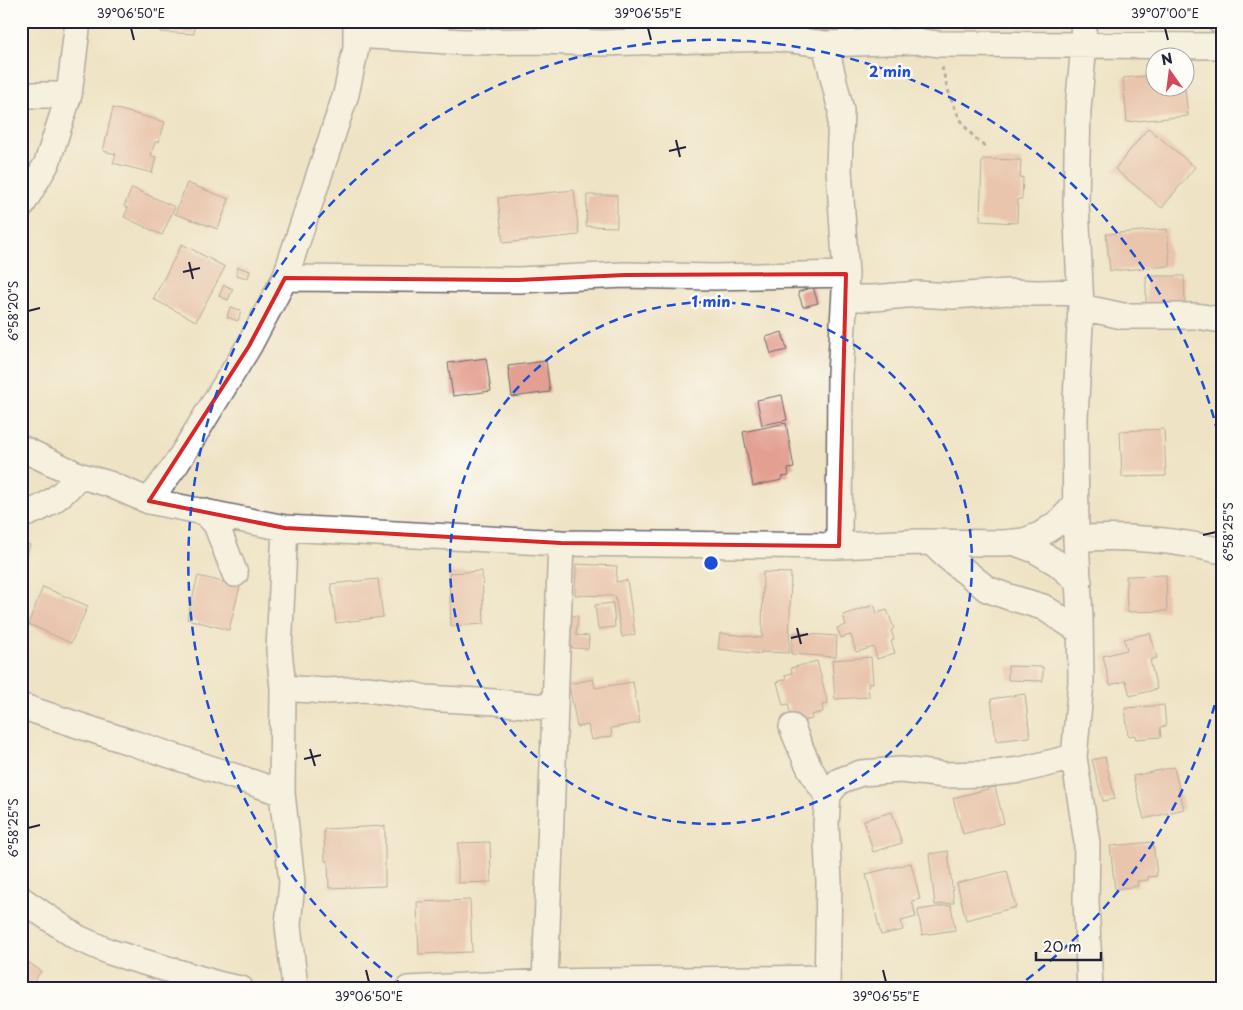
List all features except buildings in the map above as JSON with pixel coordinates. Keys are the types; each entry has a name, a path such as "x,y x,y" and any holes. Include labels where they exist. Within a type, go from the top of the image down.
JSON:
{"street":[{"path":"21,208 46,164 69,94 78,21"},
{"path":"149,501 177,463 249,346 285,278 346,94 356,48 356,28 462,42 539,41 602,43 774,38 792,31 825,44 918,41 938,44 1084,33 1222,46"},
{"path":"1084,33 1078,109 1076,204 1081,299 1075,418 1076,539 1081,682 1074,757 1087,843 1086,902 1090,989"},
{"path":"825,44 841,110 839,168 845,286 840,375 839,546"},
{"path":"21,95 69,94"},
{"path":"285,278 518,280 625,275 713,277 845,286 874,298 917,294 952,296 1008,292 1037,293 1081,299 1123,316 1196,316 1222,320"},
{"path":"21,448 78,475 109,484 149,501 285,528 561,543 839,546 931,542 1013,542 1024,541 1040,535 1059,522 1076,504"},
{"path":"21,515 51,503 74,482 78,475"},
{"path":"203,511 216,524 234,574"},
{"path":"285,528 279,650 283,688 282,794 292,882 288,925 294,989"},
{"path":"1076,539 1097,537 1160,541 1196,544 1222,551"},
{"path":"931,542 987,589 1043,607 1080,631"},
{"path":"1013,542 1034,550 1057,564 1079,582"},
{"path":"545,982 561,543"},
{"path":"283,688 367,689 413,694 425,698 555,708"},
{"path":"21,706 113,738 217,770 282,794"},
{"path":"792,727 808,767 828,795"},
{"path":"408,989 545,982 827,983 829,882 826,824 828,795 839,781 861,773 901,770 945,775 986,774 1021,770 1074,757"},
{"path":"21,899 78,938 110,952 221,985 241,989"}],"path":[{"path":"938,44 940,61 955,111 978,142 987,147"}],"highlighted area":[{"path":"846,274 839,546 561,543 285,528 149,501 249,346 285,278 518,280 625,275"}]}
